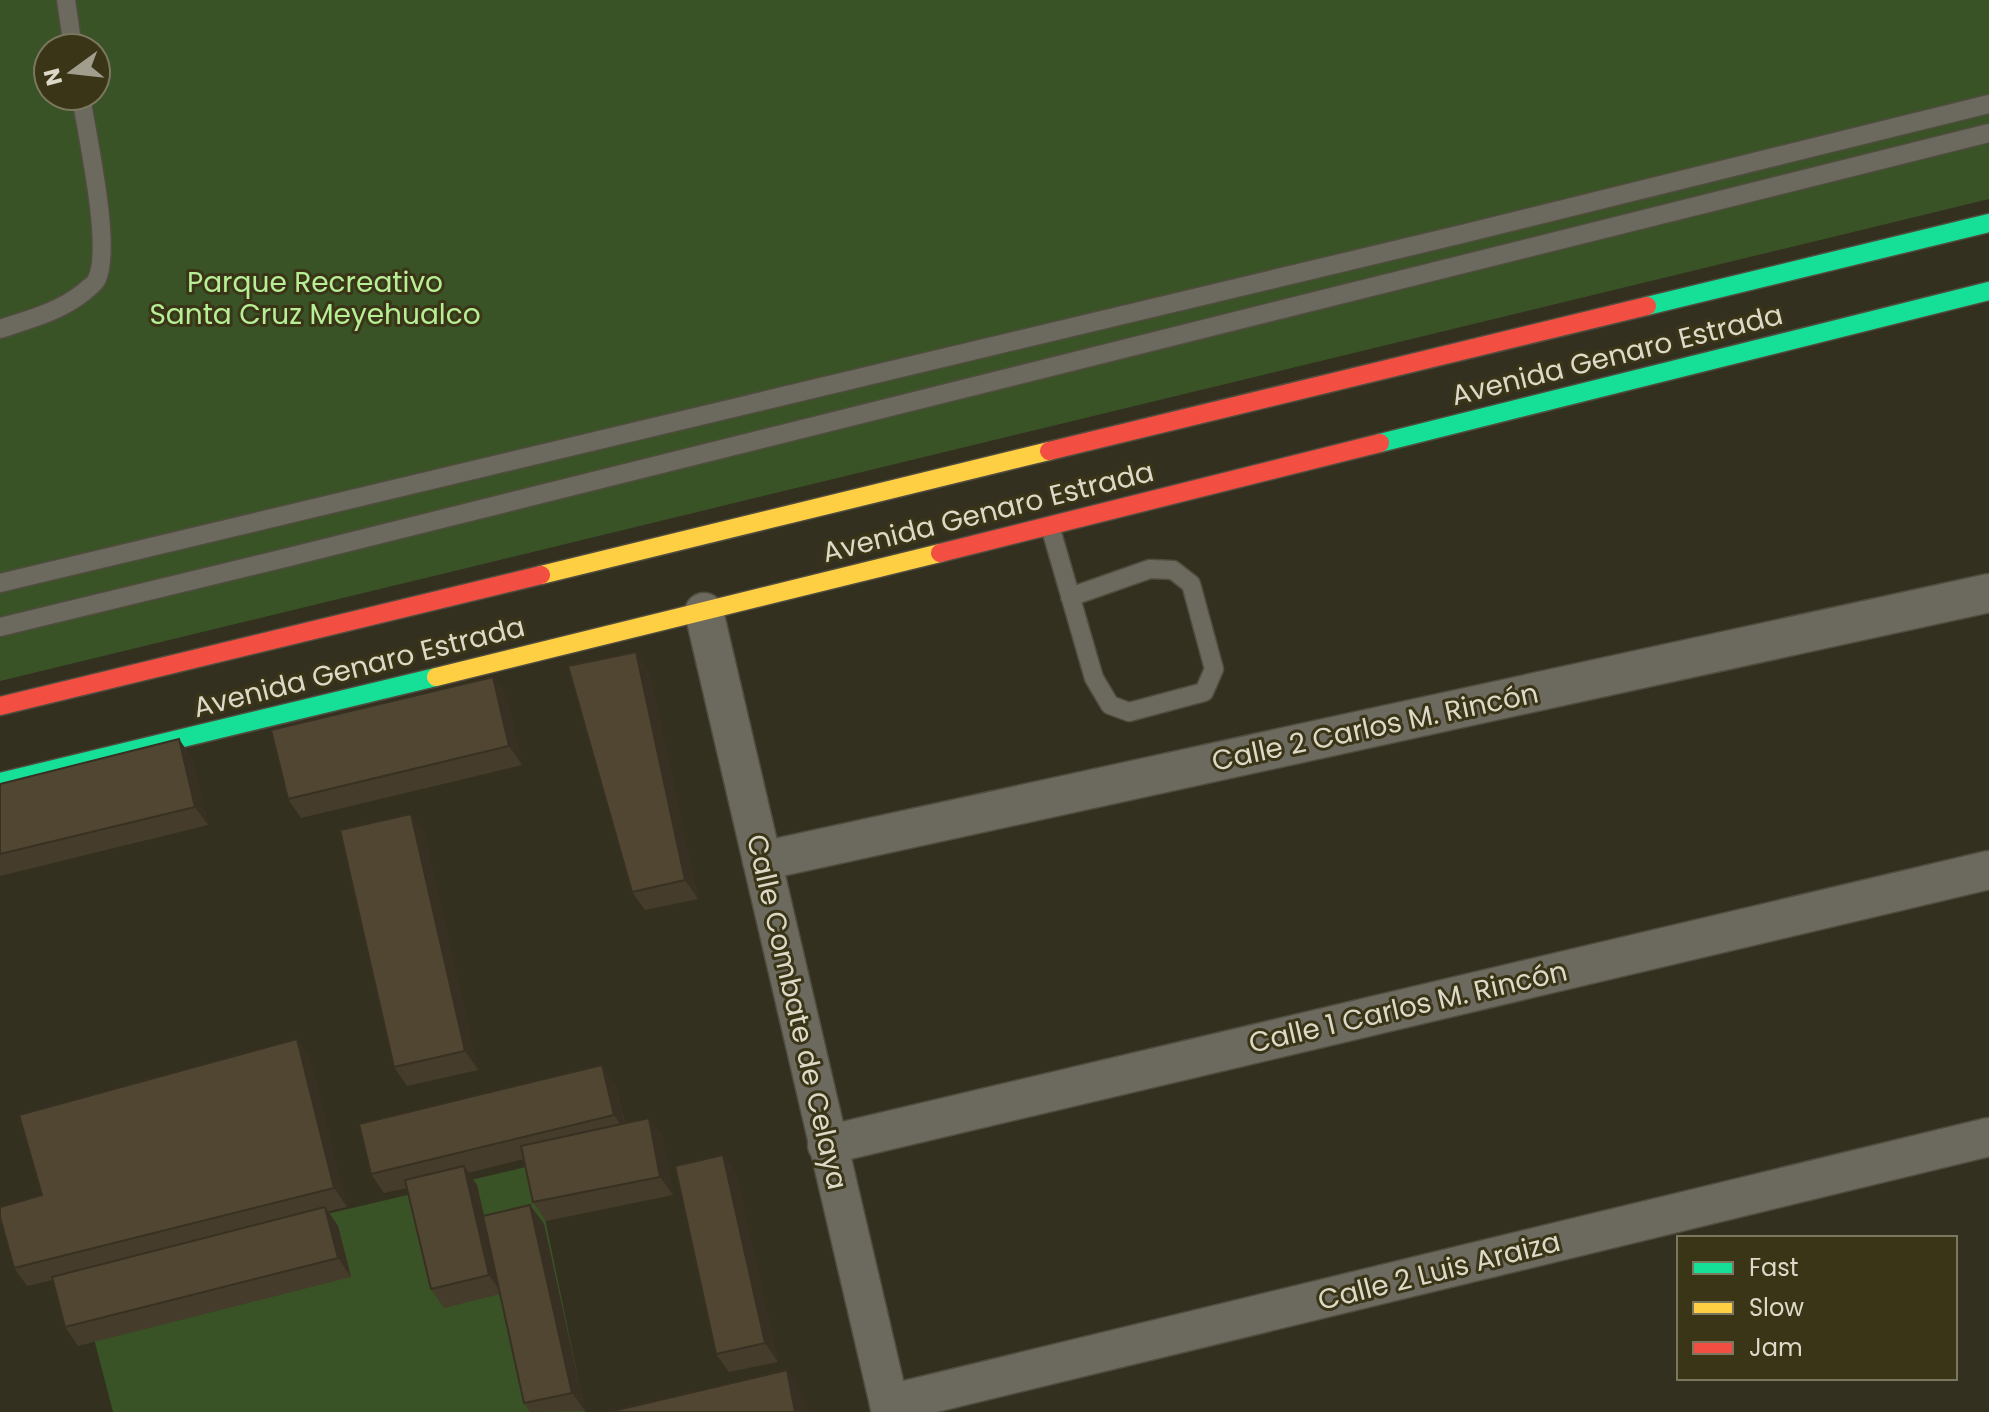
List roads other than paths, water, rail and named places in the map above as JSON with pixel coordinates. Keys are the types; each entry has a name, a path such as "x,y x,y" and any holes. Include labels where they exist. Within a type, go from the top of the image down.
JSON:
{"street":[{"name":"Avenida Genaro Estrada","path":"0,706 1989,223"},
{"name":"Avenida Genaro Estrada","path":"0,782 704,612 1989,291"},
{"name":"Calle 2 Carlos M. Rincón","path":"762,861 1989,593"},
{"name":"Calle Combate de Celaya","path":"704,612 890,1408"},
{"path":"0,723 59,692"},
{"name":"Calle 1 Carlos M. Rincón","path":"827,1145 1989,870"},
{"name":"Calle 2 Luis Araiza","path":"890,1408 1989,1137"}],"lane":[{"path":"66,0 71,32"},
{"path":"0,583 1380,254 1989,104"},
{"path":"0,329 51,313 73,301 97,281 102,229 84,112"},
{"path":"0,627 1989,133"},
{"path":"1050,526 1070,597 1094,678 1110,705 1129,712 1204,692 1214,669 1191,584 1173,570 1150,569 1070,597"}],"park label":[{"name":"Parque Recreativo Santa Cruz Meyehualco","path":"315,298"}]}
